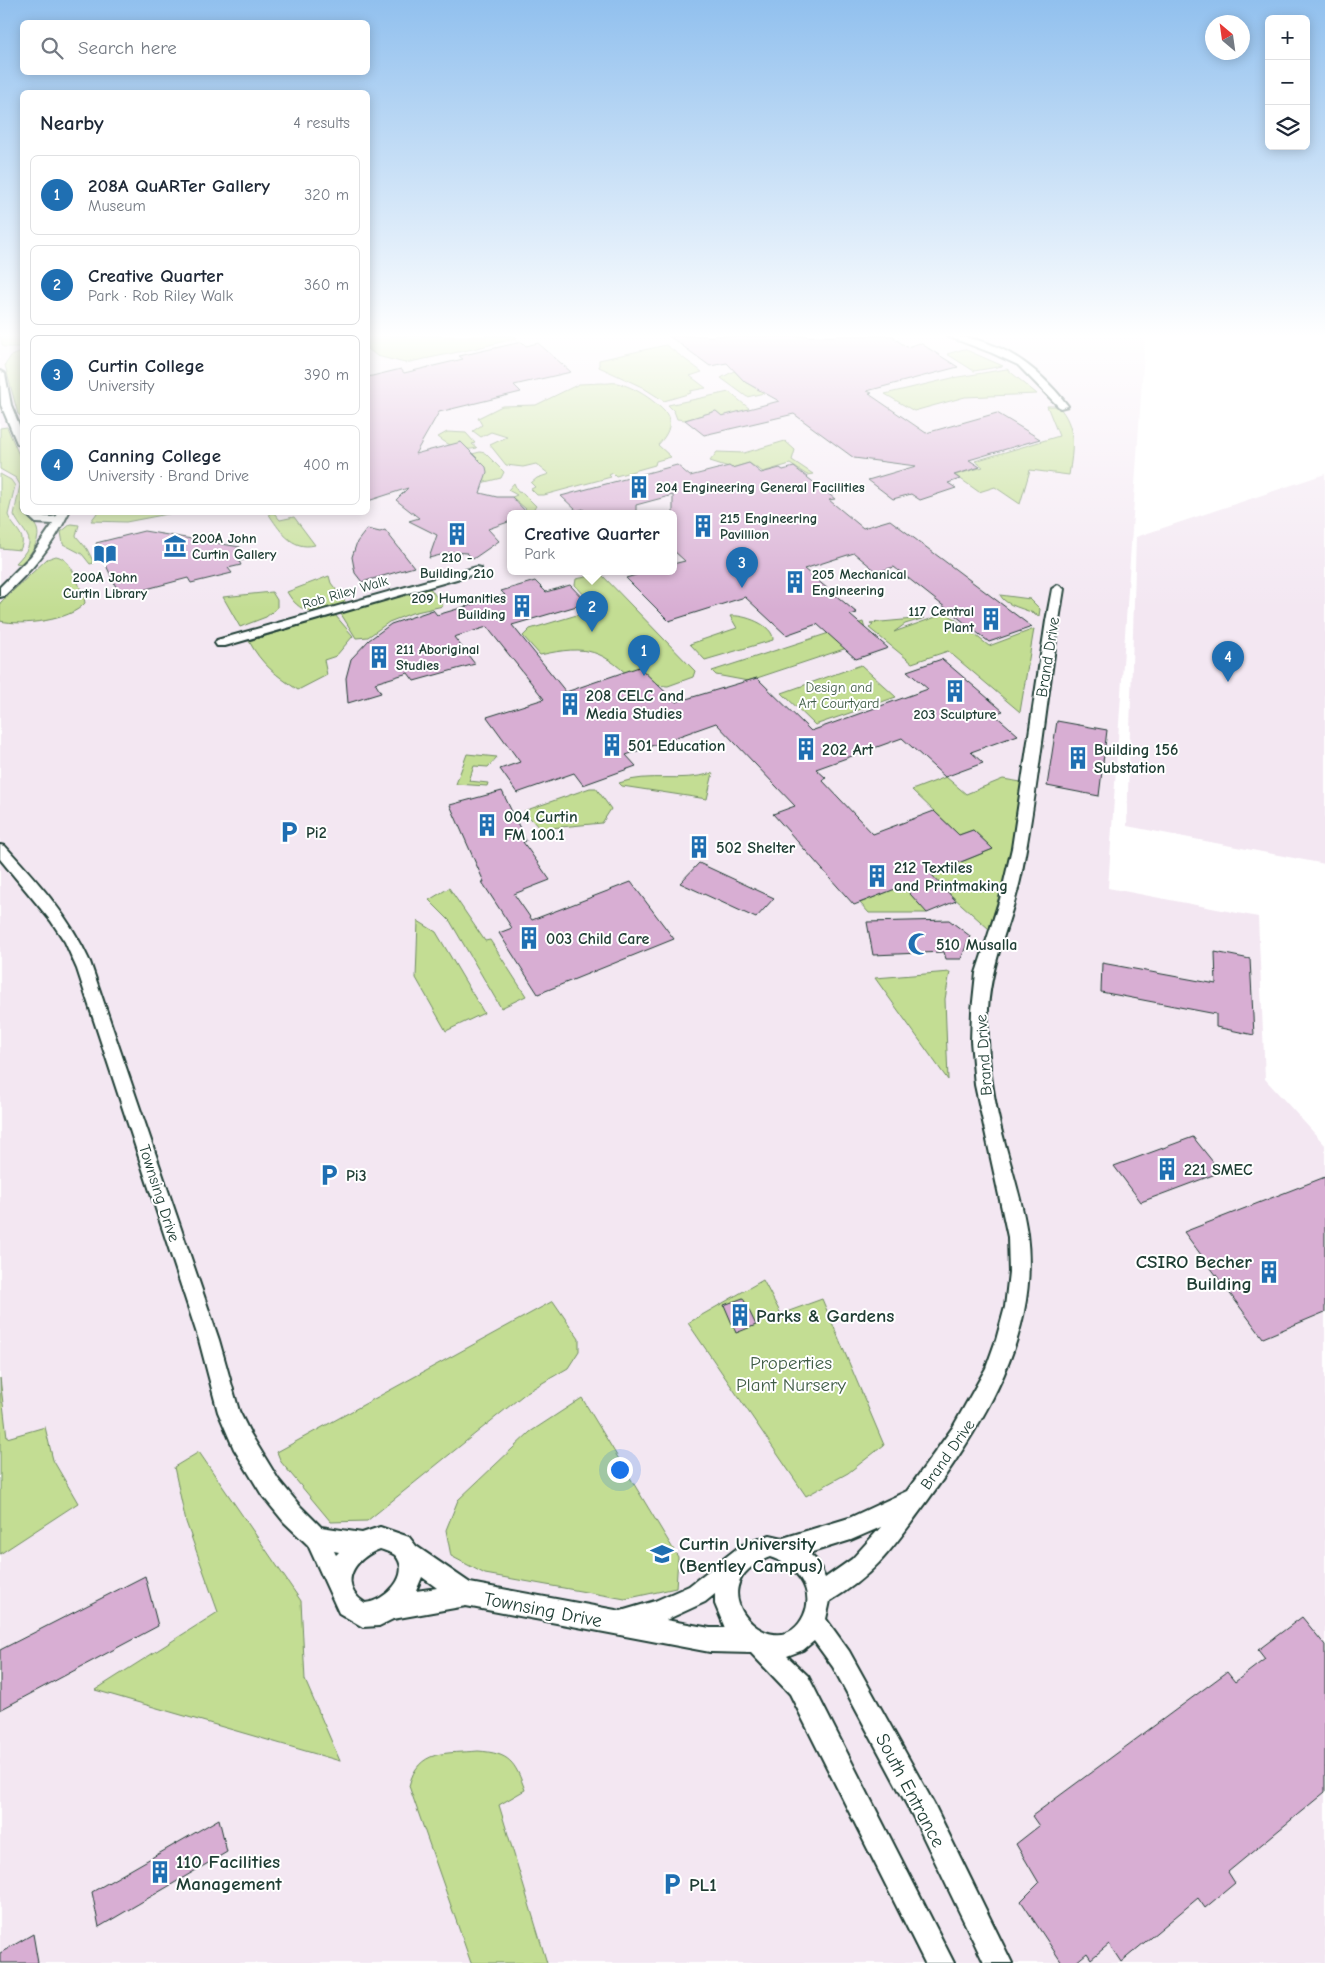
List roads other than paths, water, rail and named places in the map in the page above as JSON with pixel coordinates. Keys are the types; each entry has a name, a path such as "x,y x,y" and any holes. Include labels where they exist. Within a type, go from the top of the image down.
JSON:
{"street":[{"path":"32,515 39,521 47,522 63,515"},
{"path":"0,593 43,550 53,537 63,515"},
{"path":"39,521 43,550"},
{"name":"Rob Riley Walk","path":"221,643 477,570"},
{"name":"Brand Drive","path":"819,1594 854,1573 894,1528 948,1456 979,1407 997,1368 1015,1304 1018,1238 989,1116 984,1086 980,1054 981,994 990,952 1007,902 1019,847 1058,589"},
{"name":"Townsing Drive","path":"0,850 72,940 81,959 209,1340 229,1412 242,1441 270,1487 292,1514 316,1537 342,1595"},
{"name":"Brand Drive","path":"784,1549 851,1529 916,1498"},
{"path":"316,1537 361,1544 380,1538 389,1539 403,1547 412,1564 410,1582 402,1598 393,1607 378,1613 366,1614 353,1609 342,1595 340,1573 345,1562 361,1544"},
{"path":"755,1642 775,1646 791,1644 804,1635 814,1622 818,1609 819,1594 815,1580 808,1566 797,1555 784,1549 770,1546 744,1555 735,1565 729,1577 726,1591 727,1606 732,1619 741,1632 755,1642 800,1686 940,1963"},
{"name":"Townsing Drive","path":"408,1554 466,1594"},
{"name":"Townsing Drive","path":"619,1624 657,1612 697,1594 735,1565"},
{"name":"Townsing Drive","path":"393,1607 466,1594 710,1640 755,1642"},
{"name":"South Entrance","path":"814,1622 841,1659 925,1813 998,1963"}],"place":[{"name":"204 Engineering General Facilities","path":"639,487"},
{"name":"215 Engineering Pavillion","path":"703,526"},
{"name":"210 - Building 210","path":"457,534"},
{"name":"200A John Curtin Gallery","path":"175,546"},
{"name":"200A John Curtin Library","path":"105,554"},
{"name":"205 Mechanical Engineering","path":"795,582"},
{"name":"Curtin College","path":"742,588"},
{"name":"209 Humanities Building","path":"522,606"},
{"name":"117 Central Plant","path":"991,619"},
{"name":"Creative Quarter","path":"592,632"},
{"name":"211 Aboriginal Studies","path":"379,657"},
{"name":"208A QuARTer Gallery","path":"644,676"},
{"name":"Canning College","path":"1228,682"},
{"name":"203 Sculpture","path":"955,691"},
{"name":"208 CELC and Media Studies","path":"570,704"},
{"name":"501 Education","path":"612,745"},
{"name":"202 Art","path":"806,749"},
{"name":"Building 156 Substation","path":"1078,758"},
{"name":"004 Curtin FM 100.1","path":"487,825"},
{"name":"Pi2","path":"289,832"},
{"name":"502 Shelter","path":"699,847"},
{"name":"212 Textiles and Printmaking","path":"877,876"},
{"name":"003 Child Care","path":"529,938"},
{"name":"510 Musalla","path":"919,944"},
{"name":"221 SMEC","path":"1167,1169"},
{"name":"Pi3","path":"329,1175"},
{"name":"CSIRO Becher Building","path":"1269,1272"},
{"name":"Parks & Gardens","path":"740,1315"},
{"name":"Curtin University (Bentley Campus)","path":"662,1554"},
{"name":"110 Facilities Management","path":"160,1872"},
{"name":"PL1","path":"672,1884"}],"park label":[{"name":"Design and Art Courtyard","path":"839,696"},
{"name":"Properties Plant Nursery","path":"791,1373"}]}
